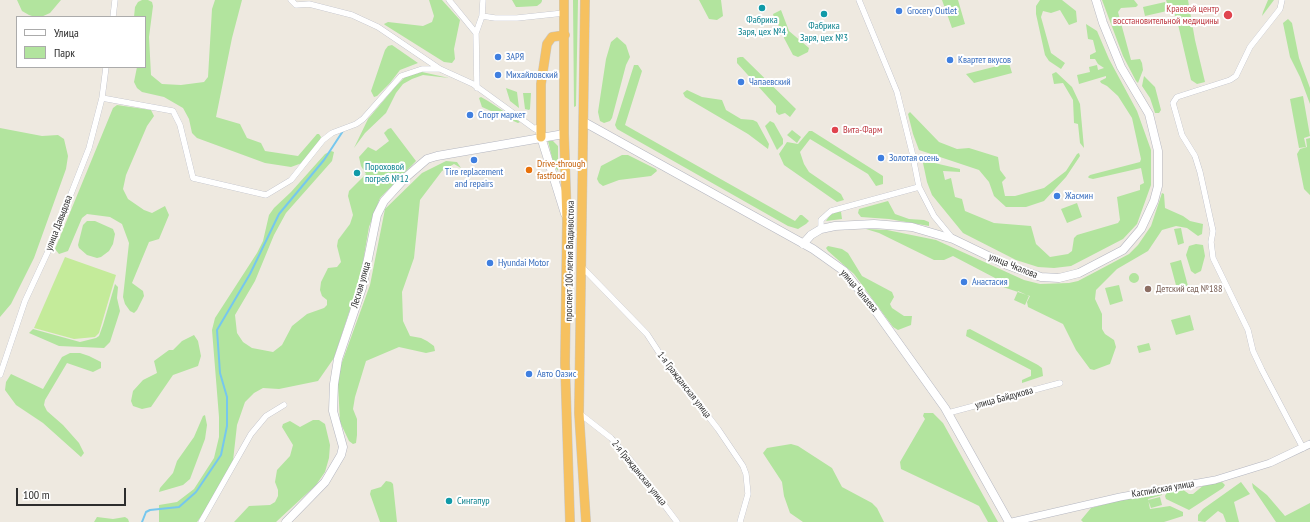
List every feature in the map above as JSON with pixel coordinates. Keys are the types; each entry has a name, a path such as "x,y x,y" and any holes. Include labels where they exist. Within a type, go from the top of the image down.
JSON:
{"highway":[{"name":"проспект 100-летия Владивостока","path":"564,0 564,134 567,220 565,363 570,522"},
{"name":"проспект 100-летия Владивостока","path":"585,0 579,413 586,522"},
{"path":"541,137 542,84 547,44 552,36 565,35"}],"main road":[{"name":"улица Чкалова","path":"821,229 856,224 896,225 928,231 954,239 1022,272 1041,277 1059,278 1079,273 1116,255 1129,244 1141,229 1148,216 1158,186 1158,151 1155,132 1147,110 1121,67 1103,24 1096,0"},
{"name":"улица Чапаева","path":"584,122 825,256 851,279 948,413 1011,522"},
{"name":"Лесная улица","path":"286,522 325,482 341,455 343,447 333,411 334,384 338,359 362,288 377,215 384,201 405,178 427,159 564,134"},
{"path":"541,137 567,220"},
{"path":"803,244 811,235 821,229"}],"street":[{"path":"113,16 115,0"},
{"path":"291,0 296,5 309,4 363,20 378,27 440,69 461,77 535,129 536,128 541,137"},
{"path":"449,0 476,33"},
{"path":"477,88 476,33 482,16 483,0"},
{"path":"859,0 897,92 919,187 934,216 954,239"},
{"path":"1282,0 1280,9 1250,47 1236,76 1230,80 1177,97 1173,103 1182,135 1197,160 1213,231 1211,242 1213,258 1248,330 1253,351 1303,448"},
{"path":"482,16 495,18 517,18 564,13"},
{"name":"улица Давыдова","path":"0,375 25,301 52,245 89,148 102,98 106,68"},
{"path":"102,98 173,111 180,125 193,178 266,195 291,180 323,140 332,133 356,124 363,119 401,76 422,69 440,69"},
{"path":"821,229 821,220 831,211 919,187"},
{"name":"1-я Гражданская улица","path":"581,266 647,334 660,354 718,429 743,466 747,480 748,494 740,522"},
{"name":"улица Байдукова","path":"948,413 1060,383"},
{"path":"201,522 251,434 266,416 284,405"},
{"name":"2-я Гражданская улица","path":"579,413 611,438 632,462 678,522"},
{"name":"Каспийская улица","path":"1011,522 1120,497 1215,480 1270,463 1310,444"}],"green space":[{"path":"17,0 61,0 50,13 43,16 32,16 22,11"},
{"path":"148,0 152,2 153,6 149,37 151,75 162,84 181,85 204,82 208,77 212,9 215,0 242,0 232,38 216,117 240,124 247,138 261,143 265,151 298,156 317,134 319,134 321,137 320,140 302,163 291,167 265,163 197,138 192,133 189,119 183,108 164,97 142,92 137,88 134,82 137,68 146,68 146,16 134,16 135,7 138,2"},
{"path":"429,0 442,0 460,20 454,49 455,59 452,63 444,62 384,24 388,22 423,26 432,22 434,16"},
{"path":"512,0 542,1 537,6 516,7"},
{"path":"573,0 578,0 576,106 574,107"},
{"path":"699,0 721,0 723,16 717,20 709,19"},
{"path":"942,0 958,0 965,24 952,28"},
{"path":"1040,0 1062,0 1076,11 1077,22 1069,25 1060,10 1051,13 1043,11 1041,17 1051,53 1065,63 1061,69 1049,61 1045,55 1036,14 1036,6"},
{"path":"1102,0 1134,0 1138,5 1136,7 1121,8 1118,12 1131,60 1140,59 1142,63 1143,70 1138,83 1123,56"},
{"path":"1166,0 1188,0 1195,40 1205,82 1197,84 1191,80 1177,20 1174,13 1169,9"},
{"path":"1268,0 1274,0 1262,16 1263,12"},
{"path":"1165,2 1167,11 1145,16 1143,7"},
{"path":"781,10 789,31 809,48 808,52 798,57 793,55 784,38 783,31 775,21 773,14"},
{"path":"1288,19 1292,23 1299,58 1310,88 1310,104 1300,77 1290,57 1283,23"},
{"path":"1086,24 1097,31 1109,59 1137,111 1151,150 1151,185 1137,224 1123,239 1071,266 1054,268 1038,267 1016,260 963,233 932,195 927,182 923,163 926,161 960,169 960,172 943,171 945,180 951,178 955,197 962,199 965,211 994,223 1031,226 1036,244 1050,257 1068,254 1072,251 1074,238 1077,235 1118,223 1120,220 1117,197 1140,190 1140,185 1144,183 1141,168 1093,179 1088,177 1090,175 1140,162 1141,159 1132,118 1118,96 1107,86 1101,83 1100,81 1106,78 1106,76 1079,84 1077,75 1090,72 1089,67 1097,65 1098,70 1104,68 1098,64 1095,59 1090,59 1090,55 1096,52 1093,40 1088,39"},
{"path":"617,37 626,45 630,57 626,65 612,118 610,121 604,123 600,121 598,112 606,59 611,42"},
{"path":"392,45 418,63 400,70 390,83 377,96 374,97 371,91 385,50 388,46"},
{"path":"743,57 796,109 790,117 785,113 779,115 776,112 776,106 737,63 737,58"},
{"path":"1009,63 1012,73 974,83 966,74"},
{"path":"634,65 638,65 642,71 625,125 795,221 800,215 802,215 809,221 798,229 788,226 617,129 615,125"},
{"path":"422,72 449,78 423,75 403,84 396,93 386,113 365,133 354,148 368,119 396,86 405,77"},
{"path":"1056,72 1072,87 1080,104 1084,148 1080,143 1078,124 1074,123 1073,100 1063,83 1054,84 1052,74"},
{"path":"1144,76 1155,87 1161,110 1159,113 1155,113 1150,98 1142,86"},
{"path":"506,88 517,92 519,108 510,101"},
{"path":"687,90 702,97 722,100 726,110 741,119 753,120 757,122 769,144 768,149 748,134 685,97 683,93"},
{"path":"523,93 531,93 529,110 525,109"},
{"path":"1303,96 1310,136 1304,138 1306,147 1299,148 1290,99"},
{"path":"481,97 520,122 518,123 482,107 479,98"},
{"path":"117,105 151,110 154,116 147,126 126,175 123,189 128,199 144,210 152,213 165,206 169,215 159,239 149,242 132,283 143,291 144,296 134,313 130,311 125,304 123,297 129,243 122,224 110,217 87,214 82,218 68,251 59,254 55,249 113,108"},
{"path":"910,112 939,142 957,149 969,148 998,157 1000,170 1006,178 1002,182 1005,196 1015,196 1044,188 1066,171 1077,154 1079,153 1080,156 1066,177 1044,201 1026,207 1006,207 994,196 989,182 979,170 919,150 908,114"},
{"path":"770,121 774,123 783,139 783,144 777,150 765,126"},
{"path":"0,128 42,136 58,135 64,139 68,156 66,169 34,258 11,304 0,317"},
{"path":"391,128 416,161 380,198 369,227 360,279 334,358 318,381 279,389 263,388 254,393 245,402 237,425 233,461 207,508 197,522 159,522 159,505 177,502 194,489 214,458 219,437 219,417 212,330 215,318 257,253 263,241 269,215 325,154 331,151 334,152 332,161 286,213 274,235 255,281 235,315 237,333 243,342 252,348 273,352 282,345 292,326 307,314 324,308 327,305 327,300 322,296 320,290 321,282 328,268 337,267 341,262 337,246 338,240 350,224 353,215 348,196 349,191 366,174 361,166 359,157 368,147 376,151 389,141 384,133"},
{"path":"792,130 801,137 797,143 787,135"},
{"path":"809,131 812,131 883,176 883,184 876,186 868,174 810,139 800,152 804,164 809,172 841,194 844,200 837,202 784,165 779,154 787,142 798,144"},
{"path":"1310,138 1310,195 1304,189 1297,154 1300,149 1307,147 1306,139"},
{"path":"548,141 553,141 558,146 558,171 554,166"},
{"path":"622,155 628,155 656,169 657,171 651,176 619,180 603,186 597,179 601,166"},
{"path":"446,161 457,162 461,168 454,164 442,171 420,200 414,258 402,292 403,321 410,336 427,341 434,346 435,351 426,353 399,347 366,361 355,397 353,409 357,419 357,435 356,443 353,444 349,441 340,422 338,384 341,365 370,285 385,209 422,173"},
{"path":"1162,193 1164,194 1165,208 1183,216 1190,221 1203,224 1202,234 1198,236 1187,228 1176,226 1162,230 1148,251 1117,269 1096,290 1095,299 1102,314 1102,329 1105,334 1114,340 1116,347 1110,364 1094,370 1090,369 1076,350 1063,324 1028,307 1027,302 1030,296 1000,286 995,278 953,256 944,260 934,260 879,233 866,229 887,230 936,240 1024,280 1040,284 1069,283 1078,281 1129,254 1138,245 1151,226"},
{"path":"888,201 895,214 909,219 924,220 929,222 929,226 889,219 861,217 858,213 859,209"},
{"path":"1077,203 1082,217 1067,223 1061,209"},
{"path":"839,211 841,212 842,219 826,221 830,215"},
{"path":"87,221 95,221 113,229 115,234 113,244 109,251 101,257 97,258 87,255 79,248 78,245 83,225"},
{"path":"1181,228 1184,243 1178,245 1174,229"},
{"path":"1196,244 1203,245 1205,256 1201,271 1195,274 1191,271 1186,255 1189,246"},
{"path":"828,246 842,249 848,253 862,276 892,292 894,297 890,304 892,308 904,316 912,316 911,325 898,330 893,327 854,274 828,251 826,248"},
{"path":"65,257 116,275 99,333 95,337 74,339 34,328"},
{"path":"1181,260 1188,286 1177,289 1170,263"},
{"path":"1132,273 1136,273 1138,274 1138,282 1132,283 1129,280 1129,276"},
{"path":"115,284 118,287 117,298 120,311 110,342 104,348 59,346 29,333 33,329 80,342 96,338 99,336 103,325"},
{"path":"1119,285 1123,301 1110,305 1105,288"},
{"path":"1018,291 1029,296 1025,305 1014,300"},
{"path":"1190,315 1194,330 1176,335 1171,320"},
{"path":"970,329 1038,365 1042,368 1043,376 1022,383 1022,380 1031,376 1031,370 966,336 967,330"},
{"path":"194,335 198,341 201,356 198,366 173,375 151,407 142,409 133,406 131,401 133,391 143,380 157,373 154,361 169,350 173,350 182,341"},
{"path":"1149,343 1151,350 1139,353 1137,346"},
{"path":"70,353 80,353 89,356 101,362 101,368 93,372 67,363 45,400 44,405 47,411 63,425 79,443 84,453 81,457 43,423 16,405 5,390 6,382 11,374 43,389 62,357"},
{"path":"924,413 933,413 943,423 998,522 988,522 979,506 901,469 900,462 925,419 923,416"},
{"path":"205,415 207,425 205,439 190,479 183,485 159,492 160,488 173,473 177,461 194,437 203,416"},
{"path":"313,420 319,420 325,424 330,445 329,458 325,472 316,485 276,522 234,522 249,506 270,505 275,502 278,496 278,490 275,482 277,470 290,456 293,445 282,427 283,424 290,421 300,427"},
{"path":"791,444 798,446 832,468 842,487 872,503 877,508 884,522 803,522 790,513 784,496 782,482 763,453 767,448"},
{"path":"386,481 393,484 397,522 380,522 370,494 371,490 381,487"},
{"path":"1222,482 1225,485 1223,488 1189,510 1166,499 1165,496 1167,492 1182,489 1189,494 1193,494 1204,485"},
{"path":"1241,482 1250,494 1234,502 1239,522 1226,522 1223,514 1218,511 1205,522 1198,521 1198,515 1203,509"},
{"path":"1252,483 1267,495 1285,516 1310,503 1310,522 1276,522 1253,488"},
{"path":"1162,493 1162,495 1148,499 1150,509 1170,506 1183,512 1183,516 1164,522 1083,522 1081,520 1091,508 1120,500"},
{"path":"1160,497 1162,505 1151,508 1148,500"},
{"path":"97,517 113,519 125,517 129,522 94,522"}],"waterway":[{"path":"142,522 146,512 150,510 179,507 196,492 221,455 227,426 227,397 220,373 217,330 250,274 279,214 324,160 343,131"}],"place":[{"name":"Фабрика Заря, цех №4","path":"762,8"},
{"name":"Grocery Outlet","path":"899,11"},
{"name":"Фабрика Заря, цех №3","path":"824,14"},
{"name":"Краевой центр восстановительной медицины","path":"1228,15"},
{"name":"ЗАРЯ","path":"498,57"},
{"name":"Квартет вкусов","path":"950,60"},
{"name":"Михайловский","path":"498,75"},
{"name":"Чапаевский","path":"741,82"},
{"name":"Спорт маркет","path":"470,115"},
{"name":"Вита-Фарм","path":"835,130"},
{"name":"Золотая осень","path":"881,158"},
{"name":"Tire replacement and repairs","path":"474,160"},
{"name":"Drive-through fastfood","path":"529,170"},
{"name":"Пороховой погреб №12","path":"357,173"},
{"name":"Жасмин","path":"1057,196"},
{"name":"Hyundai Motor","path":"490,263"},
{"name":"Анастасия","path":"964,282"},
{"name":"Детский сад №188","path":"1148,289"},
{"name":"Авто Оазис","path":"529,374"},
{"name":"Сингапур","path":"449,501"}]}
